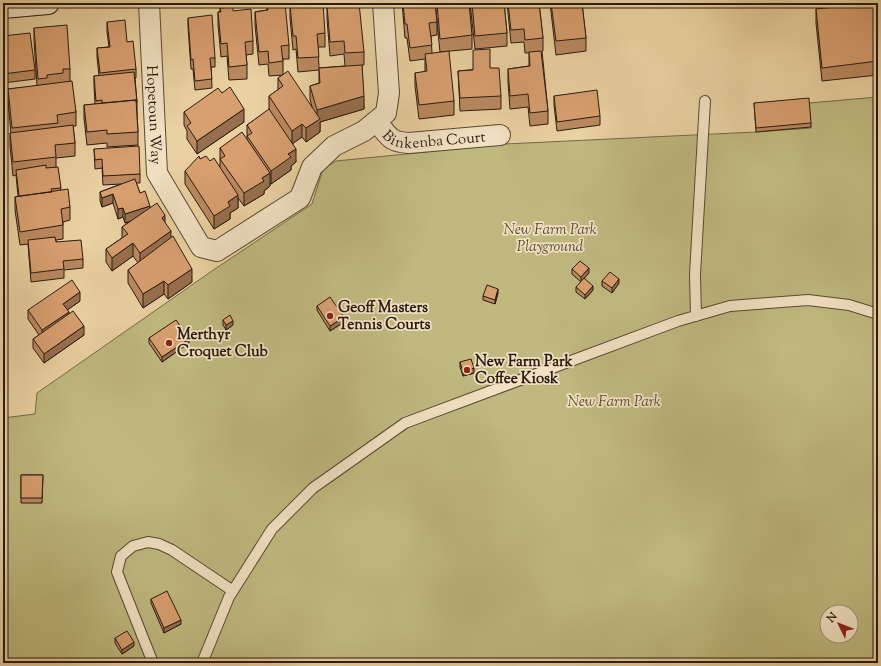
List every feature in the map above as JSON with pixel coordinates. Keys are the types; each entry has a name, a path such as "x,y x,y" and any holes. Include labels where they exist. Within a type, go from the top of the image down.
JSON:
{"street":[{"path":"3,7 48,3"},
{"name":"Hopetoun Way","path":"149,3 157,173 201,247 217,251 300,198 312,166 334,146 364,131 377,122 386,113 389,93 383,3"},
{"name":"Binkenba Court","path":"377,122 391,139 398,142 409,143 500,135"}],"lane":[{"path":"696,316 695,274 705,101"},
{"path":"202,663 229,597 272,529 313,488 405,423 678,321 730,306 808,300 849,305 878,314"},
{"path":"153,663 116,572 121,556 133,546 148,542 159,544 172,550 233,591"}],"green space":[{"name":"New Farm Park","path":"878,97 878,663 3,663 3,418 35,414 37,393 209,273 312,204 323,169 336,161 505,144 811,128 809,103"}],"building":[{"path":"285,3 289,45 281,46 283,61 269,63 268,51 259,52 255,12 268,10 267,4"},
{"path":"293,3 323,3 325,33 317,34 319,57 298,58 296,36 293,36 290,5"},
{"path":"341,3 359,3 364,52 345,53 344,41 330,42 327,6 341,5"},
{"path":"403,3 435,3 437,22 429,23 432,45 410,48 407,24 405,24"},
{"path":"437,3 469,3 472,35 440,39"},
{"path":"472,3 504,3 507,33 475,36"},
{"path":"508,3 539,3 543,38 525,40 524,29 511,30"},
{"path":"551,3 582,3 586,38 556,41"},
{"path":"878,3 878,61 822,68 816,9"},
{"path":"233,7 233,11 251,9 253,41 245,42 247,65 229,67 227,43 221,44 218,12 221,12 220,8"},
{"path":"212,15 215,58 210,58 212,79 195,81 193,59 191,60 188,18"},
{"path":"125,20 127,42 133,41 136,69 100,73 97,48 110,47 107,22"},
{"path":"67,25 70,69 63,69 63,73 47,75 47,78 38,79 34,28"},
{"path":"30,33 35,70 3,74 3,36"},
{"path":"490,49 490,68 499,68 501,96 460,98 458,71 473,70 473,50"},
{"path":"449,51 454,101 419,105 415,73 427,71 425,54"},
{"path":"541,51 548,111 530,113 528,94 510,96 508,69 530,66 529,52"},
{"path":"362,65 364,96 317,110 310,86 320,83 319,68"},
{"path":"288,71 320,119 306,128 302,124 292,131 269,96 283,86 278,78"},
{"path":"134,72 137,102 136,100 102,103 102,100 96,101 94,76"},
{"path":"72,81 76,112 57,115 58,123 12,128 8,89"},
{"path":"230,87 244,109 197,141 187,126 191,123 184,112 218,88 222,93"},
{"path":"597,90 600,116 557,122 554,96"},
{"path":"809,98 811,123 756,128 754,103"},
{"path":"136,100 138,132 107,134 107,130 87,132 84,105"},
{"path":"269,109 296,149 288,154 291,157 271,171 247,136 252,133 247,125"},
{"path":"73,125 75,143 55,145 56,157 13,162 10,133"},
{"path":"242,132 270,173 262,178 264,181 244,193 220,159 225,156 220,148"},
{"path":"139,146 140,174 103,176 102,159 95,160 94,149"},
{"path":"199,156 200,159 206,156 210,161 214,158 238,195 228,202 230,206 214,216 185,171"},
{"path":"46,165 46,168 58,167 61,188 51,189 52,192 19,196 16,170"},
{"path":"135,179 140,193 145,191 150,206 125,214 123,208 118,209 113,194 102,198 100,192"},
{"path":"68,189 70,207 61,209 63,225 20,232 15,197"},
{"path":"157,203 165,215 162,218 171,231 140,253 133,243 112,258 106,249 128,234 122,227"},
{"path":"173,236 192,269 168,285 164,281 143,294 128,270"},
{"path":"55,237 56,242 81,240 83,259 63,261 64,269 31,273 28,240"},
{"path":"580,261 589,268 581,277 572,269"},
{"path":"610,272 619,279 612,288 602,281"},
{"path":"584,278 593,286 585,295 576,287"},
{"path":"72,280 80,292 63,304 69,312 42,330 28,310"},
{"path":"487,285 498,289 495,300 483,296"},
{"name":"Geoff Masters Tennis Courts","path":"330,297 344,317 330,326 317,306"},
{"path":"73,311 84,326 44,354 33,339"},
{"path":"230,315 233,321 226,325 223,320"},
{"name":"Merthyr Croquet Club","path":"176,320 189,339 162,357 149,338"},
{"path":"471,359 474,368 463,372 460,362"},
{"path":"21,475 43,475 42,498 21,498"},
{"path":"167,591 181,620 164,628 151,599"},
{"path":"127,631 134,642 122,650 115,638"}],"place":[{"name":"Geoff Masters Tennis Courts","path":"330,316"},
{"name":"Merthyr Croquet Club","path":"169,343"},
{"name":"New Farm Park Coffee Kiosk","path":"467,370"}],"park label":[{"name":"New Farm Park Playground","path":"550,238"}]}
